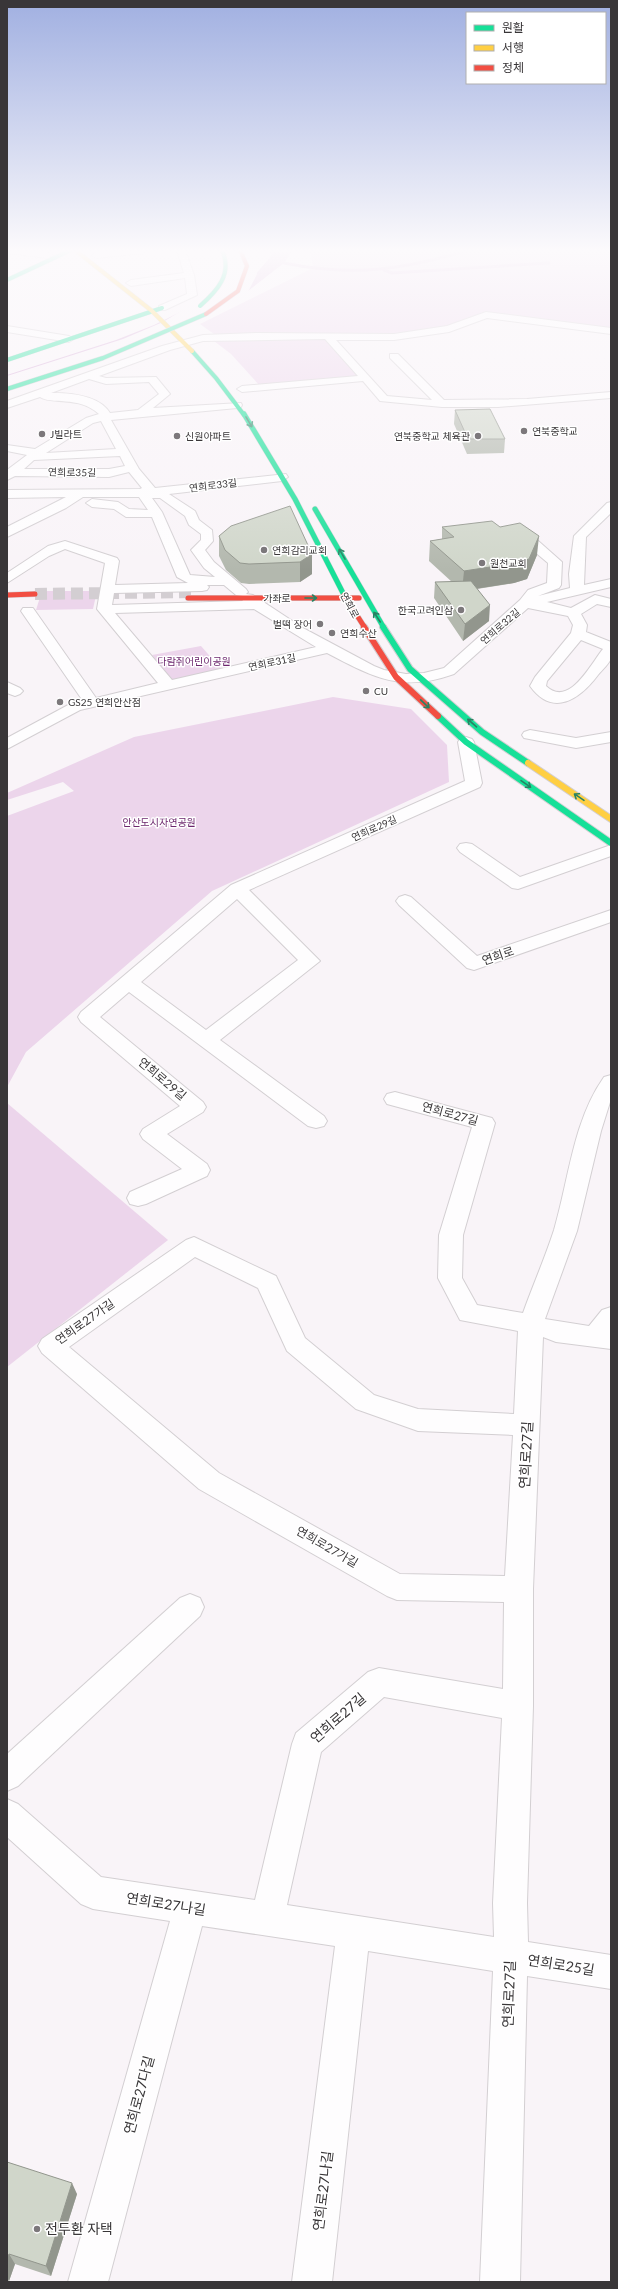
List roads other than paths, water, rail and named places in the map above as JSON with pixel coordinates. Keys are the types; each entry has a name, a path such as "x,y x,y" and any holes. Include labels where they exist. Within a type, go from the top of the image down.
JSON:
{"main road":[{"path":"7,380 80,357"},
{"path":"7,389 106,357"},
{"name":"연희로","path":"200,357 237,405 282,477 365,632 396,677 466,742 611,843"},
{"path":"234,379 248,399"},
{"name":"연희로","path":"310,501 366,598 410,669 482,732 611,819"},
{"path":"241,592 361,588"},
{"name":"가좌로","path":"191,595 241,592 366,598"},
{"path":"7,595 32,602"},
{"path":"7,601 32,602"}],"street":[{"path":"7,405 140,357"},
{"path":"346,357 384,399 421,404 442,404 507,402 611,395"},
{"path":"395,357 442,404"},
{"path":"90,376 106,381 152,379 165,394 140,413 129,428 120,447"},
{"path":"242,389 303,388 366,378"},
{"path":"32,396 61,396 94,402 105,413 104,417 132,468 149,488 143,493 157,515 184,577 241,592 329,648 378,674 396,677"},
{"name":"연희로35길","path":"10,474 33,455 90,420 140,413 237,405"},
{"name":"연희로35길","path":"33,455 120,447"},
{"path":"7,448 33,455"},
{"name":"연희로35길","path":"10,474 109,473 132,468"},
{"name":"연희로33길","path":"7,494 143,493 282,477"},
{"name":"연희로33길","path":"143,493 163,495 191,514 192,519 207,533 207,541 198,550 209,565 241,592"},
{"path":"7,533 42,513 68,503 81,494"},
{"path":"68,503 102,503 118,506 126,513 192,519"},
{"path":"577,590 576,574 580,536 611,506"},
{"path":"522,534 555,562 554,584 532,593 525,604 546,606 573,613 580,625 578,634 540,680 538,686 541,691 551,696 563,699 574,694 611,648 578,634"},
{"path":"7,579 23,570 54,547 66,545 112,561 107,599 168,685"},
{"name":"연희로32길","path":"396,677 435,677 449,671 525,604 577,590 611,583"},
{"path":"107,599 241,592"},
{"path":"107,599 241,592"},
{"path":"573,613 595,599 611,603"},
{"path":"32,602 92,703"},
{"name":"연희로31길","path":"7,744 75,707 296,657 329,648"},
{"path":"530,735 576,742 611,737"},
{"name":"연희로29길","path":"138,1198 199,1170 151,1134 195,1107 88,1017 237,889 474,783 466,742"},
{"path":"466,848 518,884 611,850"},
{"path":"206,1040 310,961 237,889"},
{"name":"연희로","path":"405,901 474,964 611,916"},
{"path":"128,982 316,1120"},
{"name":"연희로27길","path":"500,2282 511,1957 510,1903 518,1706 520,1589 531,1324 565,1231 590,1131 601,1097 611,1082"},
{"name":"연희로27길","path":"395,1099 484,1123 451,1236 450,1278 470,1313 531,1324"},
{"name":"연희로27가길","path":"520,1589 397,1587 209,1481 51,1346 194,1246 267,1282 296,1344 364,1402 418,1420 528,1425"},
{"path":"531,1324 556,1332 603,1338 611,1318"},
{"path":"7,1776 190,1607"},
{"name":"연희로27길","path":"267,1919 307,1744 379,1682 518,1706"},
{"name":"연희로27나길","path":"7,1815 93,1892 353,1934 511,1957"},
{"name":"연희로27다길","path":"88,2282 190,1908"},
{"name":"연희로27나길","path":"312,2282 353,1934"},
{"name":"연희로25길","path":"511,1957 611,1972"}],"tunnel":[{"path":"35,594 194,592"}],"place":[{"name":"연북중학교","path":"524,431"},
{"name":"J빌라트","path":"42,434"},
{"name":"신원아파트","path":"177,436"},
{"name":"연북중학교 체육관","path":"478,436"},
{"name":"연희감리교회","path":"264,550"},
{"name":"원천교회","path":"482,563"},
{"name":"한국고려인삼","path":"461,610"},
{"name":"벌떡 장어","path":"320,624"},
{"name":"연희수산","path":"332,633"},
{"name":"CU","path":"366,691"},
{"name":"GS25 연희안산점","path":"60,702"},
{"name":"전두환 자택","path":"37,2229"}],"park label":[{"name":"다람쥐어린이공원","path":"194,661"},
{"name":"안산도시자연공원","path":"159,822"}]}
